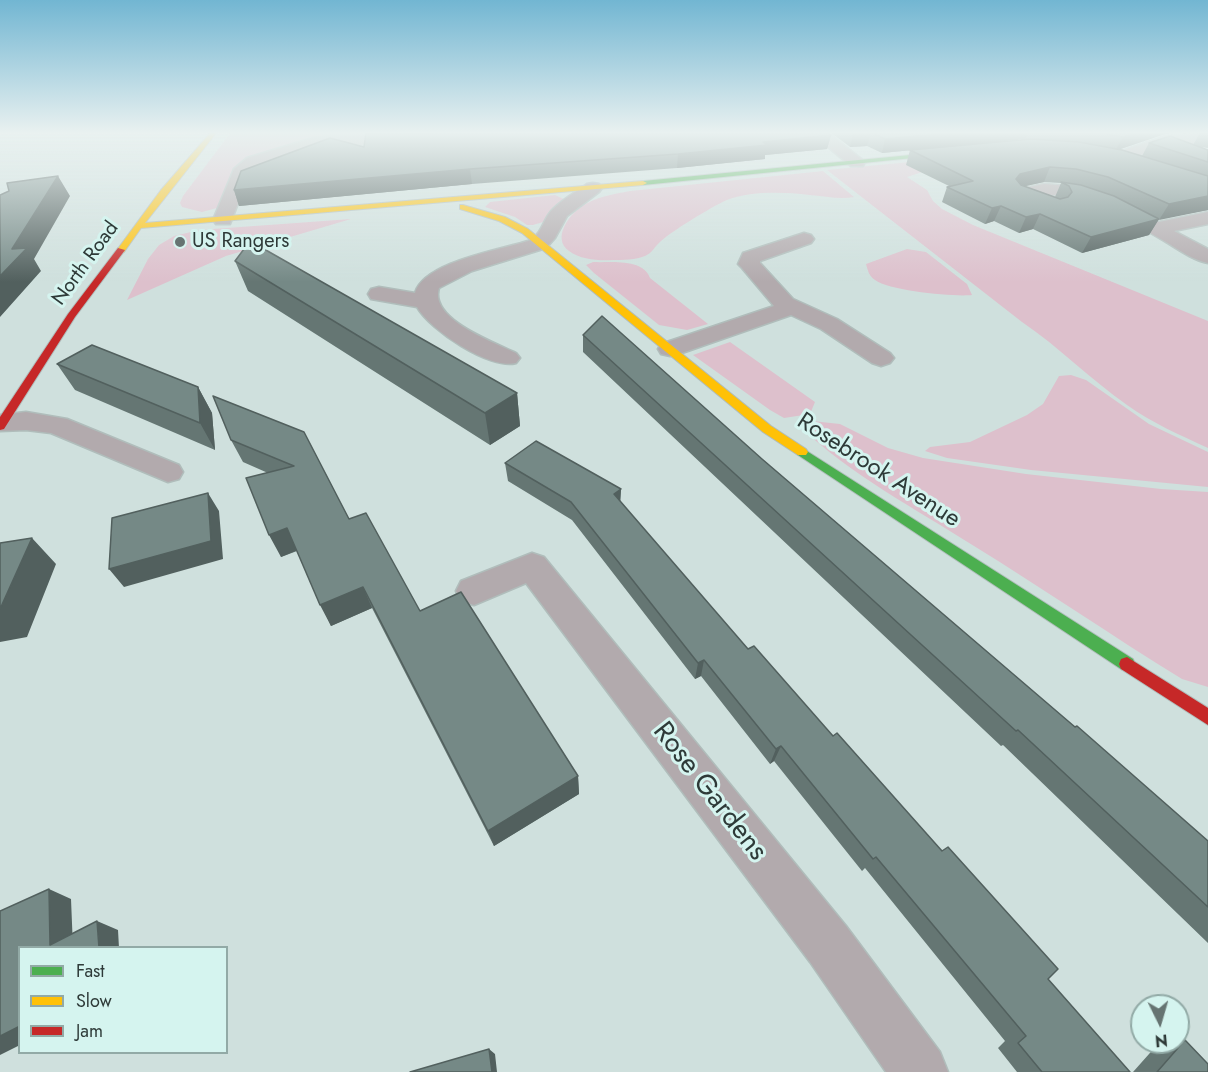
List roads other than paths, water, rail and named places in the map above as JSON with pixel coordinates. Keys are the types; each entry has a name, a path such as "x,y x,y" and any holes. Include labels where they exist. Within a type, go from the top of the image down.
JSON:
{"street":[{"name":"North Road","path":"1,424 71,316 174,182"},
{"path":"223,220 237,182"},
{"path":"138,226 654,182"},
{"path":"507,358 437,318 427,302 427,289 439,278 538,244 559,213 593,188"},
{"path":"1053,206 1021,195 1039,190 1075,194 1106,204 1158,228 1208,257"},
{"name":"Rosebrook Avenue","path":"447,201 502,219 525,231 750,416 796,449 1208,717"},
{"path":"1158,228 1208,218"},
{"path":"804,239 766,250 748,260 759,277 790,308 830,324 881,358"},
{"path":"379,294 427,302"},
{"path":"670,349 790,308"},
{"path":"1,424 26,421 57,425 168,472"},
{"name":"Rose Gardens","path":"474,591 532,566 828,944 920,1072"}],"place":[{"name":"US Rangers","path":"180,242"}]}
